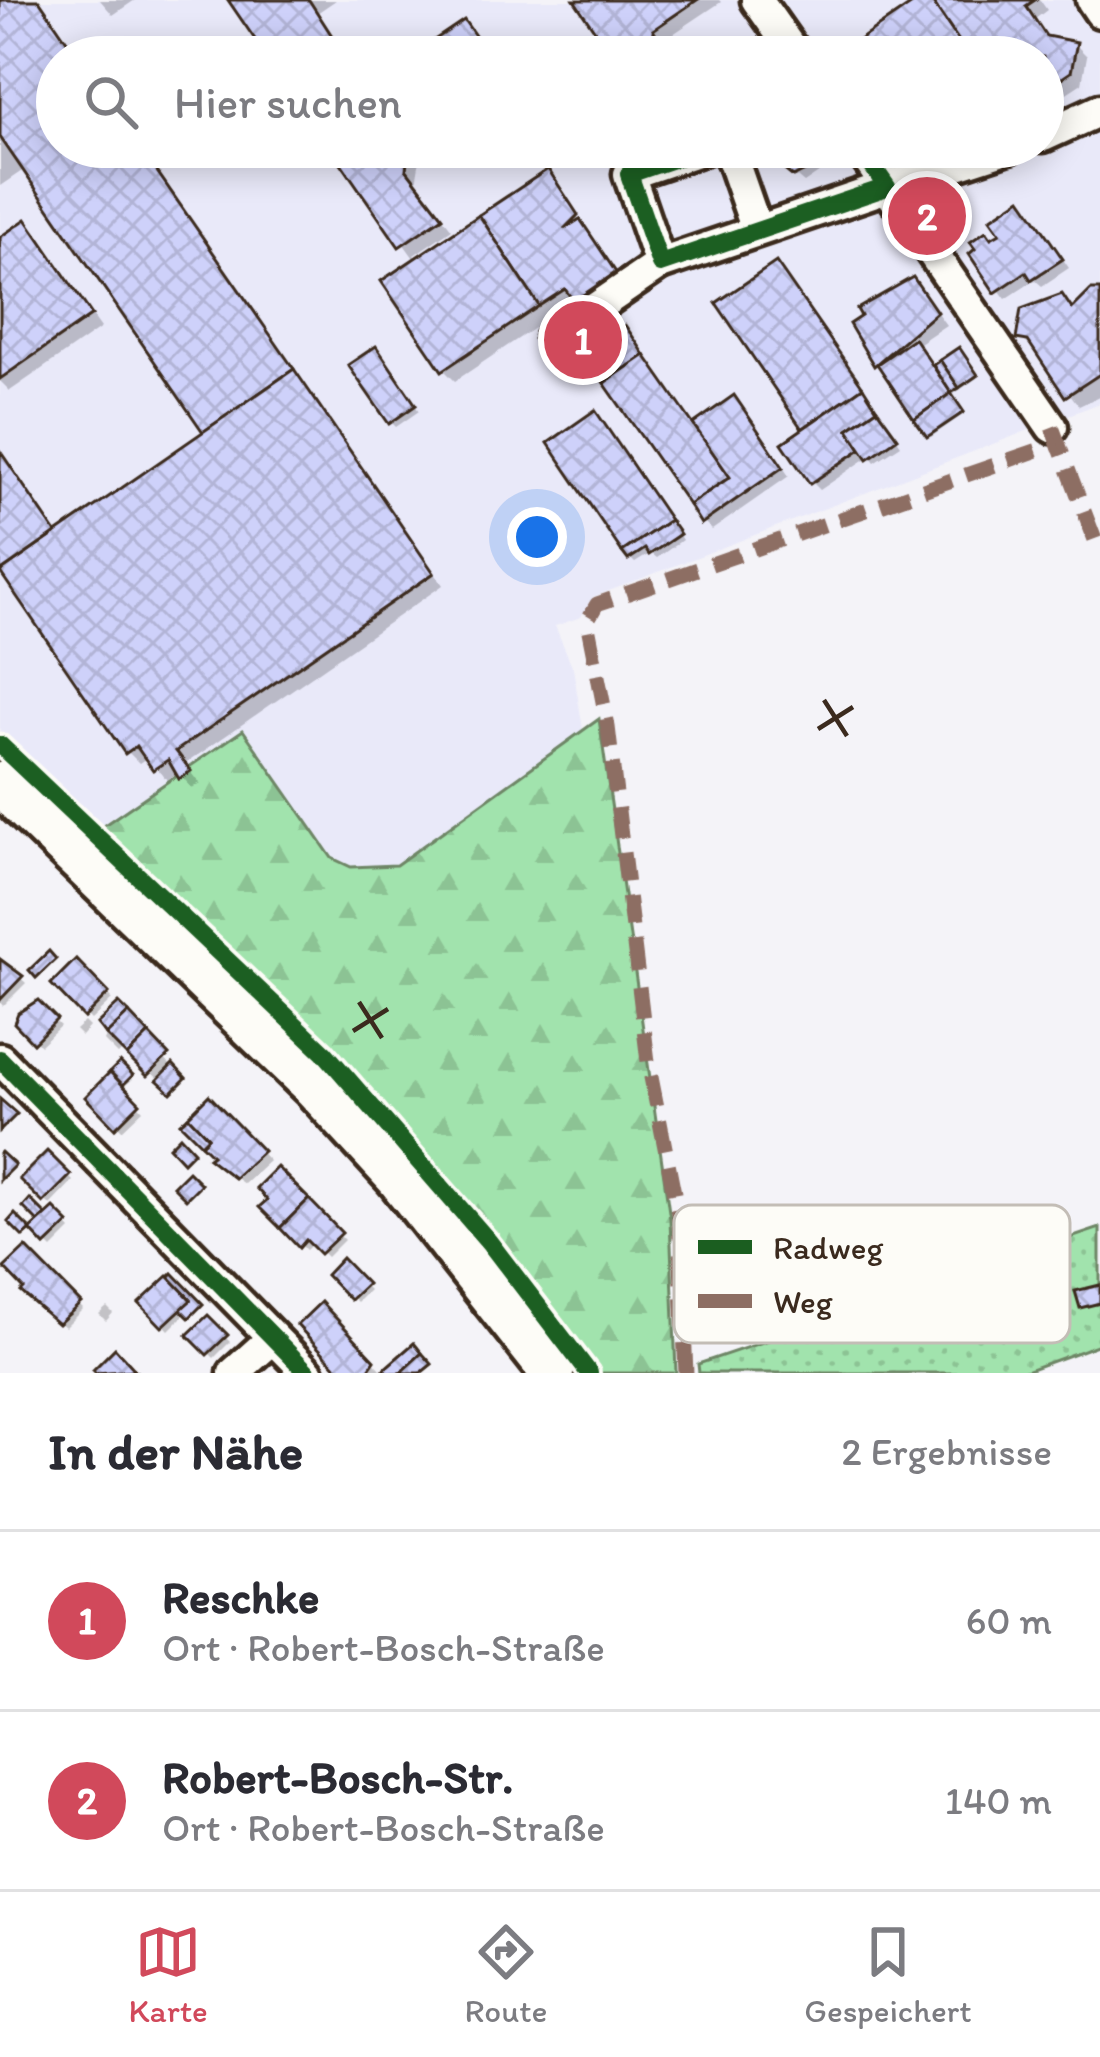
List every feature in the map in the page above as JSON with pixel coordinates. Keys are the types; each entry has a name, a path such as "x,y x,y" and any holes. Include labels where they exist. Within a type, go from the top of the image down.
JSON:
{"main road":[{"path":"0,784 316,1089 397,1177 552,1373"}],"street":[{"path":"758,0 783,36"},
{"path":"1092,0 1100,12"},
{"path":"1064,126 1100,110"},
{"path":"646,168 629,174 660,263"},
{"path":"735,168 757,230"},
{"path":"874,168 1052,427"},
{"path":"552,338 660,263 945,168"},
{"path":"0,1059 308,1373"},
{"path":"234,1373 273,1338"}],"shaded area":[{"path":"0,0 1100,0 1100,403 593,597 581,617 555,626 573,668 583,729 396,865 351,867 332,858 242,731 99,828 0,730"}],"green space":[{"path":"599,719 670,1219 676,1373 599,1373 494,1236 327,1050 100,828 243,730 332,858 351,867 396,865"},
{"path":"0,751 321,1056 486,1244 584,1373 571,1373 0,764"},
{"path":"1100,1228 1100,1344 1020,1373 699,1373 698,1364 760,1343 1070,1343 1070,1238"}],"building":[{"path":"0,0 39,0 64,36 36,36 36,168 155,168 294,369 203,432 0,137"},
{"path":"228,0 309,0 332,36 253,36"},
{"path":"574,0 697,0 653,30 657,36 599,36"},
{"path":"918,0 931,0 956,36 865,36"},
{"path":"931,0 1035,0 1026,6 1046,36 956,36"},
{"path":"464,20 475,36 440,36"},
{"path":"1064,39 1077,42 1071,72 1064,77"},
{"path":"344,168 406,168 443,217 399,247"},
{"path":"782,168 811,168 793,177"},
{"path":"548,169 578,215 564,229 580,219 617,274 574,302 565,289 539,306 479,215"},
{"path":"1021,198 1063,259 1031,280 1026,272 995,293 969,254 975,249 970,242 986,231 991,238 1000,233 990,219"},
{"path":"479,215 539,306 442,371 381,281"},
{"path":"26,219 92,315 0,379 0,237"},
{"path":"776,262 863,387 802,429 716,303"},
{"path":"913,277 937,312 874,366 849,324 861,316 857,309"},
{"path":"1091,290 1100,290 1100,374 1065,397 1028,341 1016,339 1021,309 1062,294 1072,309"},
{"path":"625,325 645,355 604,383 583,353"},
{"path":"914,338 951,393 914,419 877,364"},
{"path":"376,346 416,405 389,424 348,365"},
{"path":"959,347 978,375 959,388 940,360"},
{"path":"645,355 730,477 689,505 604,383"},
{"path":"940,360 959,388 951,393 933,365"},
{"path":"294,369 434,573 176,751 191,771 179,779 168,760 153,770 136,746 125,754 0,572"},
{"path":"863,387 877,409 848,429 861,449 810,484 782,443"},
{"path":"951,393 964,412 927,437 914,419"},
{"path":"734,395 783,467 701,524 689,505 730,477 693,424"},
{"path":"877,409 898,438 868,459 848,429"},
{"path":"595,410 670,520 622,552 548,443"},
{"path":"0,451 56,533 0,572"},
{"path":"670,520 680,534 649,555 645,549 628,560 622,552"},
{"path":"49,951 56,959 36,978 29,970"},
{"path":"0,959 23,976 0,1000"},
{"path":"76,959 109,993 84,1018 51,984"},
{"path":"38,1000 57,1019 33,1043 14,1023 18,1013"},
{"path":"119,1003 129,1013 106,1035 97,1024"},
{"path":"129,1013 149,1034 127,1056 106,1035"},
{"path":"149,1034 169,1055 147,1076 127,1056"},
{"path":"120,1062 133,1075 123,1085 110,1072"},
{"path":"173,1064 186,1078 171,1093 157,1080"},
{"path":"110,1072 140,1103 115,1128 85,1097"},
{"path":"209,1095 263,1151 234,1178 208,1158 212,1155 201,1144 208,1137 188,1116"},
{"path":"0,1099 17,1114 0,1131"},
{"path":"188,1116 208,1137 201,1144 180,1123"},
{"path":"180,1136 194,1151 183,1162 169,1147"},
{"path":"47,1151 71,1175 43,1203 19,1179"},
{"path":"0,1153 15,1165 0,1180"},
{"path":"277,1167 309,1199 280,1228 259,1207 267,1200 256,1188"},
{"path":"188,1171 201,1184 186,1199 173,1186"},
{"path":"30,1199 46,1215 38,1222 23,1207"},
{"path":"309,1199 342,1233 320,1254 306,1240 299,1248 280,1228"},
{"path":"54,1208 69,1223 45,1246 30,1230"},
{"path":"15,1214 31,1230 23,1237 8,1222"},
{"path":"26,1247 81,1303 58,1324 21,1292 24,1289 4,1268"},
{"path":"342,1258 367,1284 350,1300 326,1275"},
{"path":"173,1273 203,1304 189,1318 180,1309 191,1300 169,1277"},
{"path":"168,1276 191,1300 162,1327 139,1303"},
{"path":"1100,1285 1100,1303 1080,1308 1075,1291"},
{"path":"321,1302 375,1360 366,1373 342,1373 297,1325"},
{"path":"208,1315 228,1335 207,1355 187,1335"},
{"path":"414,1343 422,1353 400,1373 384,1369"},
{"path":"115,1348 135,1370 96,1373 93,1370"},
{"path":"422,1353 432,1364 421,1373 400,1373"}],"marked path":[{"path":"1052,427 1100,553"},
{"path":"676,1205 648,1062 608,727 587,621 597,604 1058,443"},
{"path":"685,1343 686,1373"}],"cycle path":[{"path":"647,168 629,174 660,264 887,187 874,168"},
{"path":"0,745 324,1052 489,1242 589,1373"},
{"path":"0,1059 308,1373"}],"place":[{"name":"Robert-Bosch-Str.","path":"927,216"},
{"name":"Reschke","path":"583,340"}]}
